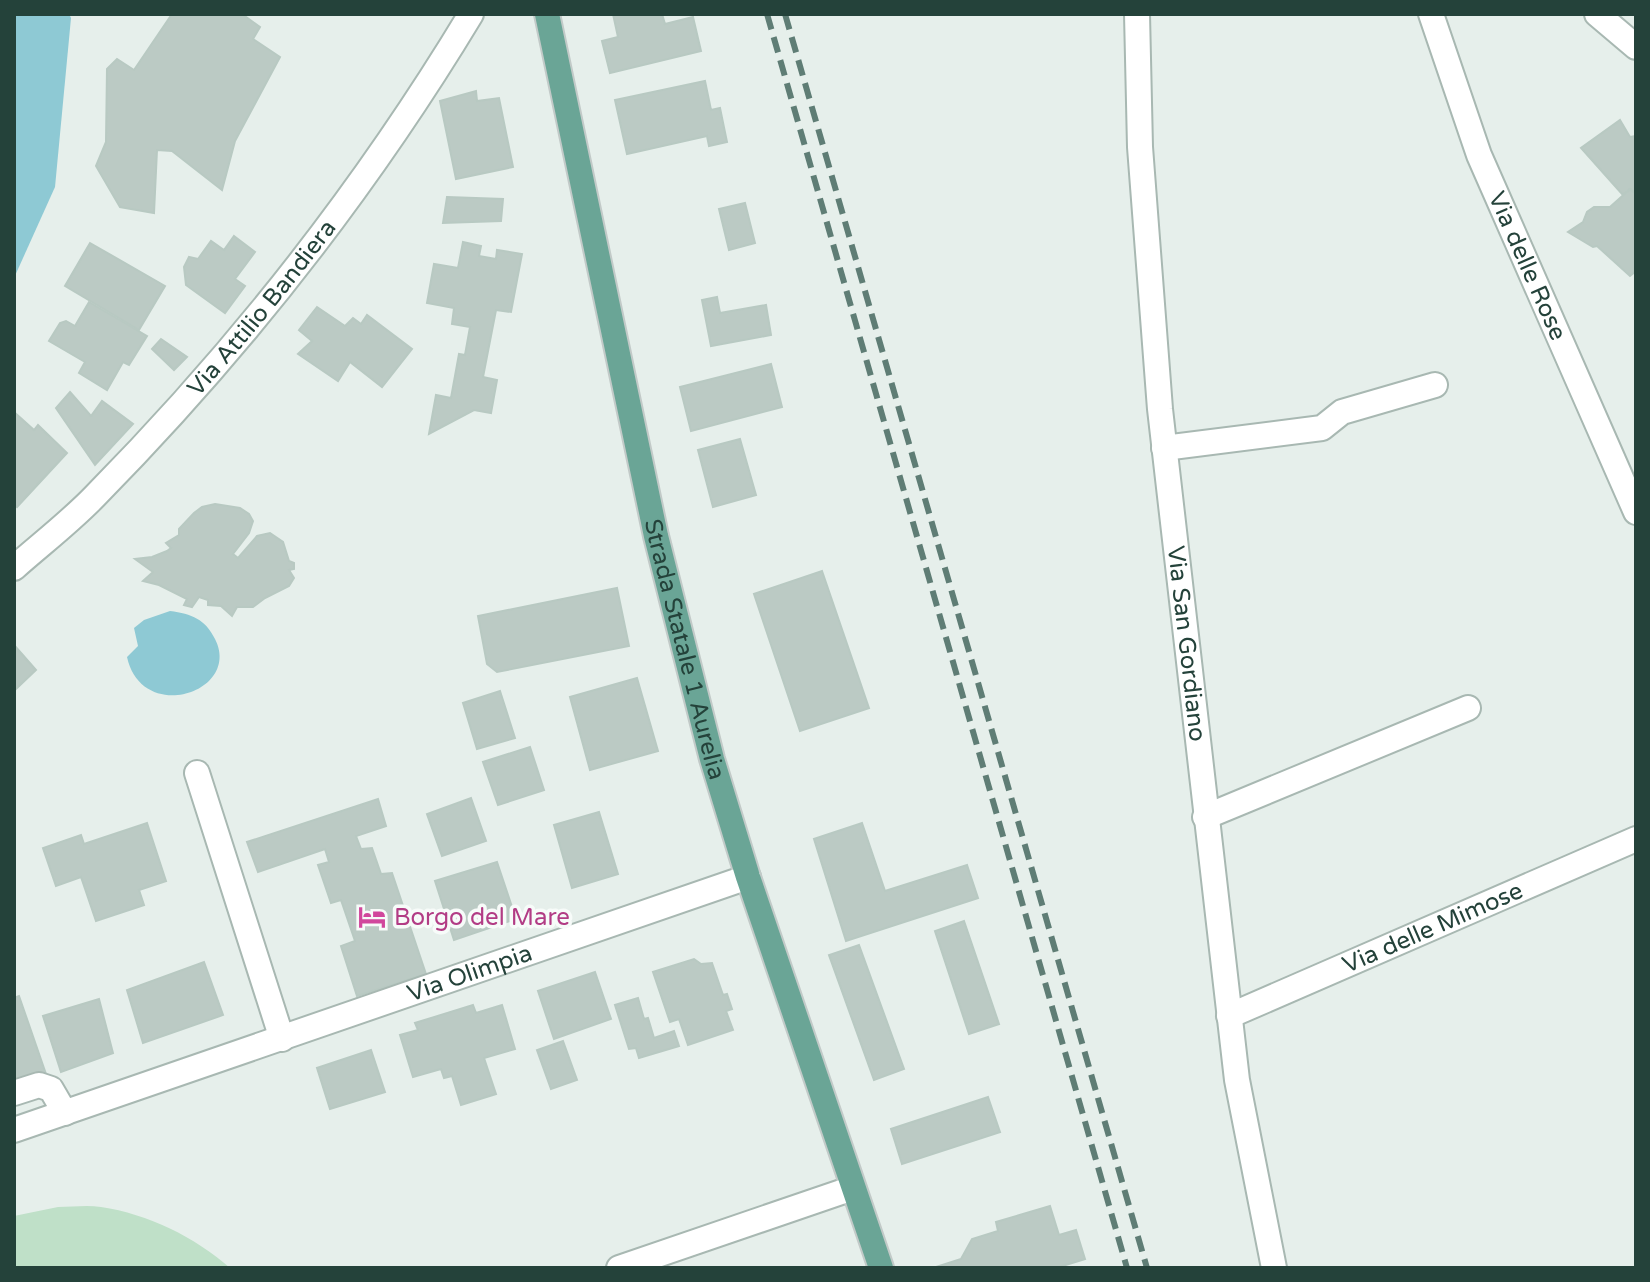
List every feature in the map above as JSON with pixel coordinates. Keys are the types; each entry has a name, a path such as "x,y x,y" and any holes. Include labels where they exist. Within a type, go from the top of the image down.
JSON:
{"main road":[{"name":"Strada Statale 1 Aurelia","path":"547,14 656,536 712,759 748,877 881,1268"}],"street":[{"name":"Via Attilio Bandiera","path":"14,568 94,498 228,355 387,145 471,14"},
{"name":"Via San Gordiano","path":"1137,14 1140,147 1164,448 1237,1080 1274,1268"},
{"name":"Via delle Rose","path":"1431,14 1479,155 1636,512"},
{"path":"1597,14 1636,47"},
{"path":"1164,448 1322,428 1342,412 1435,385"},
{"path":"1205,817 1468,708"},
{"path":"197,773 282,1039"},
{"name":"Via delle Mimose","path":"1229,1016 1636,839"},
{"name":"Via Olimpia","path":"14,1130 748,877"},
{"path":"14,1093 39,1085 51,1089 65,1113"},
{"path":"619,1268 853,1188"}],"green space":[{"path":"58,1207 101,1207 153,1221 202,1246 230,1268 14,1268 14,1216"}],"water":[{"path":"14,14 69,14 71,18 55,187 14,278"},
{"path":"170,611 202,622 215,639 220,658 215,674 203,686 187,693 169,695 151,690 136,678 127,657 138,646 134,628 144,620"}],"building":[{"path":"172,14 242,14 260,27 253,39 280,57 235,141 222,190 172,151 157,150 154,213 120,207 96,166 106,142 107,69 117,59 134,70"},
{"path":"613,14 662,14 665,24 693,17 701,51 610,73 602,41 618,37"},
{"path":"705,81 711,110 720,108 727,142 709,146 707,136 627,154 615,100"},
{"path":"476,91 477,101 499,98 513,167 456,179 440,101"},
{"path":"1620,120 1630,137 1636,136 1636,194 1630,189 1623,195 1581,148"},
{"path":"1630,189 1636,194 1636,271 1630,276 1597,246 1593,247 1568,232 1583,222 1587,212 1594,207 1610,207"},
{"path":"447,197 503,199 501,221 443,223"},
{"path":"745,203 755,243 729,250 719,209"},
{"path":"234,236 255,252 235,279 245,286 225,313 186,285 184,267 189,257 198,259 211,241 224,250"},
{"path":"463,242 481,246 479,256 496,259 497,250 522,254 511,312 496,310 483,377 497,380 491,413 474,410 429,434 436,395 451,398 459,354 465,355 470,327 452,324 454,308 427,303 434,264 458,268"},
{"path":"90,243 165,286 139,330 65,286"},
{"path":"717,297 720,313 766,305 771,335 711,346 702,300"},
{"path":"89,302 147,336 129,365 123,362 107,390 79,373 85,362 49,341 60,323 66,321 75,326"},
{"path":"317,307 345,326 353,318 361,324 367,315 412,349 382,387 350,362 338,381 298,354 312,341 299,330"},
{"path":"161,339 187,357 174,370 152,349"},
{"path":"771,364 782,407 691,431 680,387"},
{"path":"70,392 91,416 102,401 133,424 95,465 56,408"},
{"path":"14,412 34,430 38,425 67,453 17,507 14,504"},
{"path":"740,439 756,495 713,507 698,450"},
{"path":"215,504 240,508 253,521 249,533 233,554 238,558 257,536 270,533 283,542 289,561 294,563 294,569 289,570 294,578 289,586 253,607 237,607 232,616 221,606 208,605 208,600 199,597 192,607 184,605 187,599 143,581 153,572 135,559 167,551 171,548 166,543 179,535 179,529 194,513"},
{"path":"822,571 869,708 800,731 754,594"},
{"path":"617,588 629,646 497,672 487,664 478,616"},
{"path":"14,645 36,670 14,691"},
{"path":"637,678 658,751 590,770 570,697"},
{"path":"500,691 515,738 477,749 463,703"},
{"path":"530,747 544,790 498,805 483,762"},
{"path":"471,798 486,841 442,856 427,814"},
{"path":"378,799 386,826 356,836 361,849 372,848 381,874 392,873 426,974 357,996 341,946 355,941 341,900 331,903 318,865 329,862 325,849 258,872 247,842"},
{"path":"599,812 618,874 572,888 554,825"},
{"path":"147,823 166,881 139,890 144,905 96,921 81,877 56,886 43,848 81,835 84,844"},
{"path":"862,823 885,891 967,865 978,898 846,941 814,839"},
{"path":"497,862 516,919 454,940 435,881"},
{"path":"964,921 999,1024 969,1034 935,931"},
{"path":"859,945 904,1069 874,1080 829,955"},
{"path":"694,959 701,964 712,963 723,995 727,994 732,1009 726,1011 733,1030 688,1045 679,1019 670,1022 653,972"},
{"path":"204,962 223,1015 143,1043 127,990"},
{"path":"595,972 611,1019 554,1039 538,991"},
{"path":"19,996 46,1074 14,1084 14,998"},
{"path":"638,998 654,1038 674,1031 679,1046 639,1058 636,1048 629,1049 615,1005"},
{"path":"99,999 113,1053 61,1072 43,1016"},
{"path":"473,1005 476,1013 502,1005 515,1049 484,1058 496,1094 461,1105 452,1076 444,1078 441,1069 413,1077 400,1035 418,1030 415,1023"},
{"path":"563,1041 577,1080 551,1089 537,1050"},
{"path":"371,1050 385,1092 330,1109 317,1068"},
{"path":"988,1097 1000,1132 902,1164 891,1129"},
{"path":"1050,1206 1059,1235 1076,1230 1085,1259 1056,1268 933,1268 961,1259 972,1239 998,1231 996,1222"}],"railway":[{"path":"767,14 1127,1268"},
{"path":"785,14 1147,1268"}],"place":[{"name":"Borgo del Mare","path":"372,917"}]}
